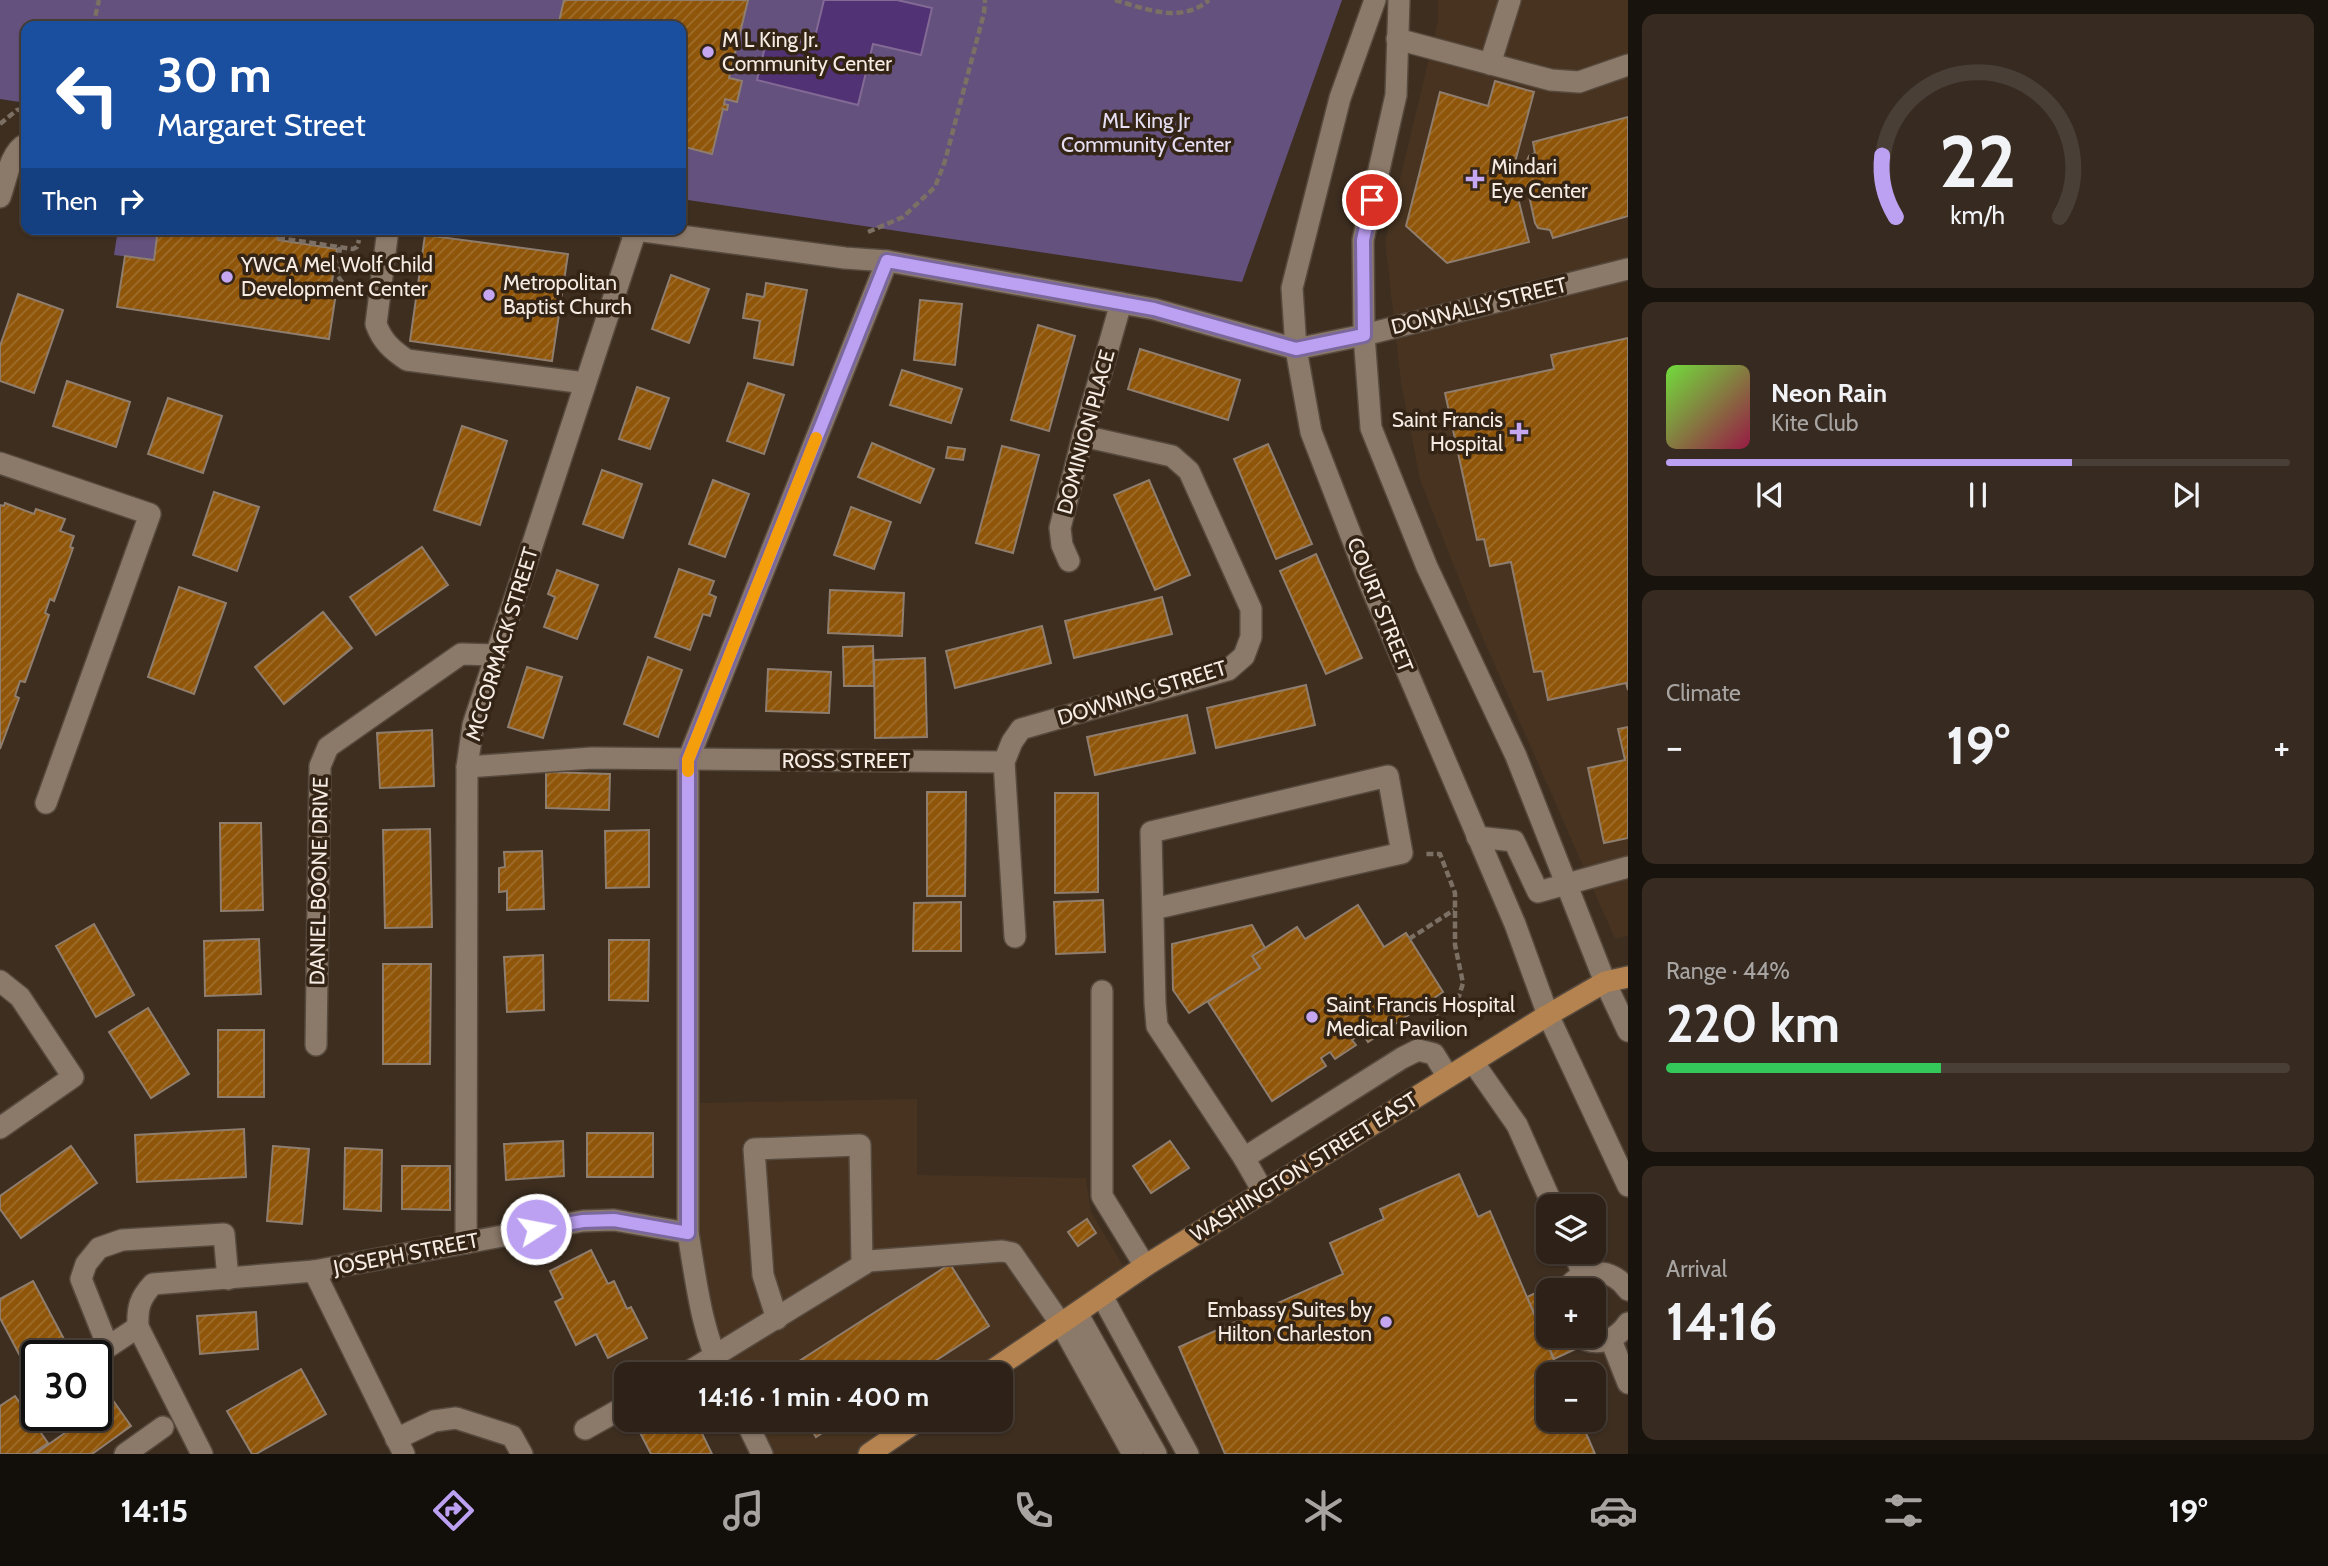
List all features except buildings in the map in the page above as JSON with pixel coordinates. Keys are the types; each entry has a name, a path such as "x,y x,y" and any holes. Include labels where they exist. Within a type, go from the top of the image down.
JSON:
{"main road":[{"name":"WASHINGTON STREET EAST","path":"1005,1362 1145,1266 1548,1015 1605,982 1628,976"},
{"path":"869,1454 901,1432"}],"street":[{"name":"COURT STREET","path":"1375,0 1340,98 1292,288 1296,349 1311,432 1369,582 1515,924 1548,1015 1628,1186"},
{"path":"1399,0 1396,95 1363,240 1364,335 1371,428 1427,567 1516,755 1605,982 1628,1031"},
{"path":"1490,64 1510,0"},
{"path":"1398,39 1550,80 1579,82 1628,65"},
{"path":"0,197 15,154 21,148"},
{"path":"387,235 376,324 380,335 392,350 407,360 585,383"},
{"name":"MCCORMACK STREET","path":"466,1243 467,767 473,725 630,235"},
{"name":"DONNALLY STREET","path":"670,235 887,261 1154,309 1296,349 1364,335 1628,269"},
{"path":"718,1362 699,1304 688,1233 688,760 887,261"},
{"name":"DOMINION PLACE","path":"1069,561 1062,545 1060,528 1121,303"},
{"name":"DOWNING STREET","path":"1004,762 1021,729 1228,670 1244,656 1251,637 1251,609 1189,471 1172,456 1083,436"},
{"path":"0,463 150,514 46,803"},
{"name":"DANIEL BOONE DRIVE","path":"316,1045 320,766 328,747 461,654 496,655"},
{"name":"ROSS STREET","path":"467,767 592,758 1004,762"},
{"path":"1004,762 1015,937"},
{"path":"1153,909 1402,853 1388,776 1152,832 1153,909 1157,1026 1264,1193"},
{"path":"1477,837 1514,841 1538,892 1628,867"},
{"path":"0,981 20,997 73,1077 0,1128"},
{"path":"1102,991 1102,1196 1145,1266"},
{"path":"1244,1158 1418,1050 1434,1054 1448,1077"},
{"path":"1473,1062 1517,1125 1548,1194"},
{"path":"776,1319 763,1275 754,1149 860,1145 862,1265"},
{"name":"JOSEPH STREET","path":"137,1318 141,1296 153,1284 314,1271 583,1221 614,1220 688,1233"},
{"path":"202,1454 137,1318 108,1347 81,1279 86,1264 99,1248 122,1240 224,1234 228,1279"},
{"path":"724,1362 776,1319 869,1261 1002,1251 1012,1253 1069,1318 1156,1454"},
{"path":"1579,1264 1583,1274"},
{"path":"314,1271 400,1446 434,1422 456,1418 512,1436 522,1454"},
{"path":"1577,1278 1597,1271 1611,1274 1622,1281 1628,1290"},
{"path":"1102,1296 1188,1454"},
{"path":"1069,1318 1133,1454"},
{"path":"1606,1341 1622,1332 1628,1323"},
{"path":"1611,1340 1628,1383"},
{"path":"585,1429 614,1413"},
{"path":"125,1454 163,1427"},
{"path":"751,1432 762,1454"}],"path":[{"path":"94,21 99,0"},
{"path":"845,258 859,236 903,217 935,187 956,121 985,0"},
{"path":"1115,0 1170,15 1203,5 1209,0"},
{"path":"0,124 21,109"},
{"path":"278,237 353,249 357,247 359,235"},
{"path":"336,293 341,294 347,289 337,275 340,247"},
{"path":"1402,853 1440,854 1454,893 1455,945 1463,984 1457,1003 1423,1028 1418,1050"},
{"path":"1409,939 1454,910"}],"shaded area":[{"path":"824,0 897,0 932,8 921,55 873,44 858,105 757,80 768,34 813,45"},
{"name":"Saint Francis Hospital","path":"1438,0 1628,0 1628,936 1615,939 1478,627 1420,480 1401,383 1385,241 1438,21"},
{"path":"917,1099 917,1175 1086,1178 1091,1212 1130,1277 1005,1362 719,1362 704,1317 688,1103"},
{"path":"751,1432 901,1432 869,1454 762,1454"}],"green space":[{"name":"ML King Jr Community Center","path":"0,0 1342,0 1242,282 686,200 686,21 21,21 21,102 0,99"},
{"path":"117,235 158,235 154,260 114,255"}],"slow traffic":[{"path":"688,771 688,760 816,438"}],"place":[{"name":"M L King Jr. Community Center","path":"708,52"},
{"name":"Mindari Eye Center","path":"1475,179"},
{"name":"YWCA Mel Wolf Child Development Center","path":"227,277"},
{"name":"Metropolitan Baptist Church","path":"489,295"},
{"name":"Saint Francis Hospital","path":"1519,432"},
{"name":"Saint Francis Hospital Medical Pavilion","path":"1312,1017"},
{"name":"Embassy Suites by Hilton Charleston","path":"1386,1322"}],"route":[{"path":"536,1229 583,1221 614,1220 688,1233 688,760 887,261 1154,309 1296,349 1364,335 1363,240 1372,200"}]}
